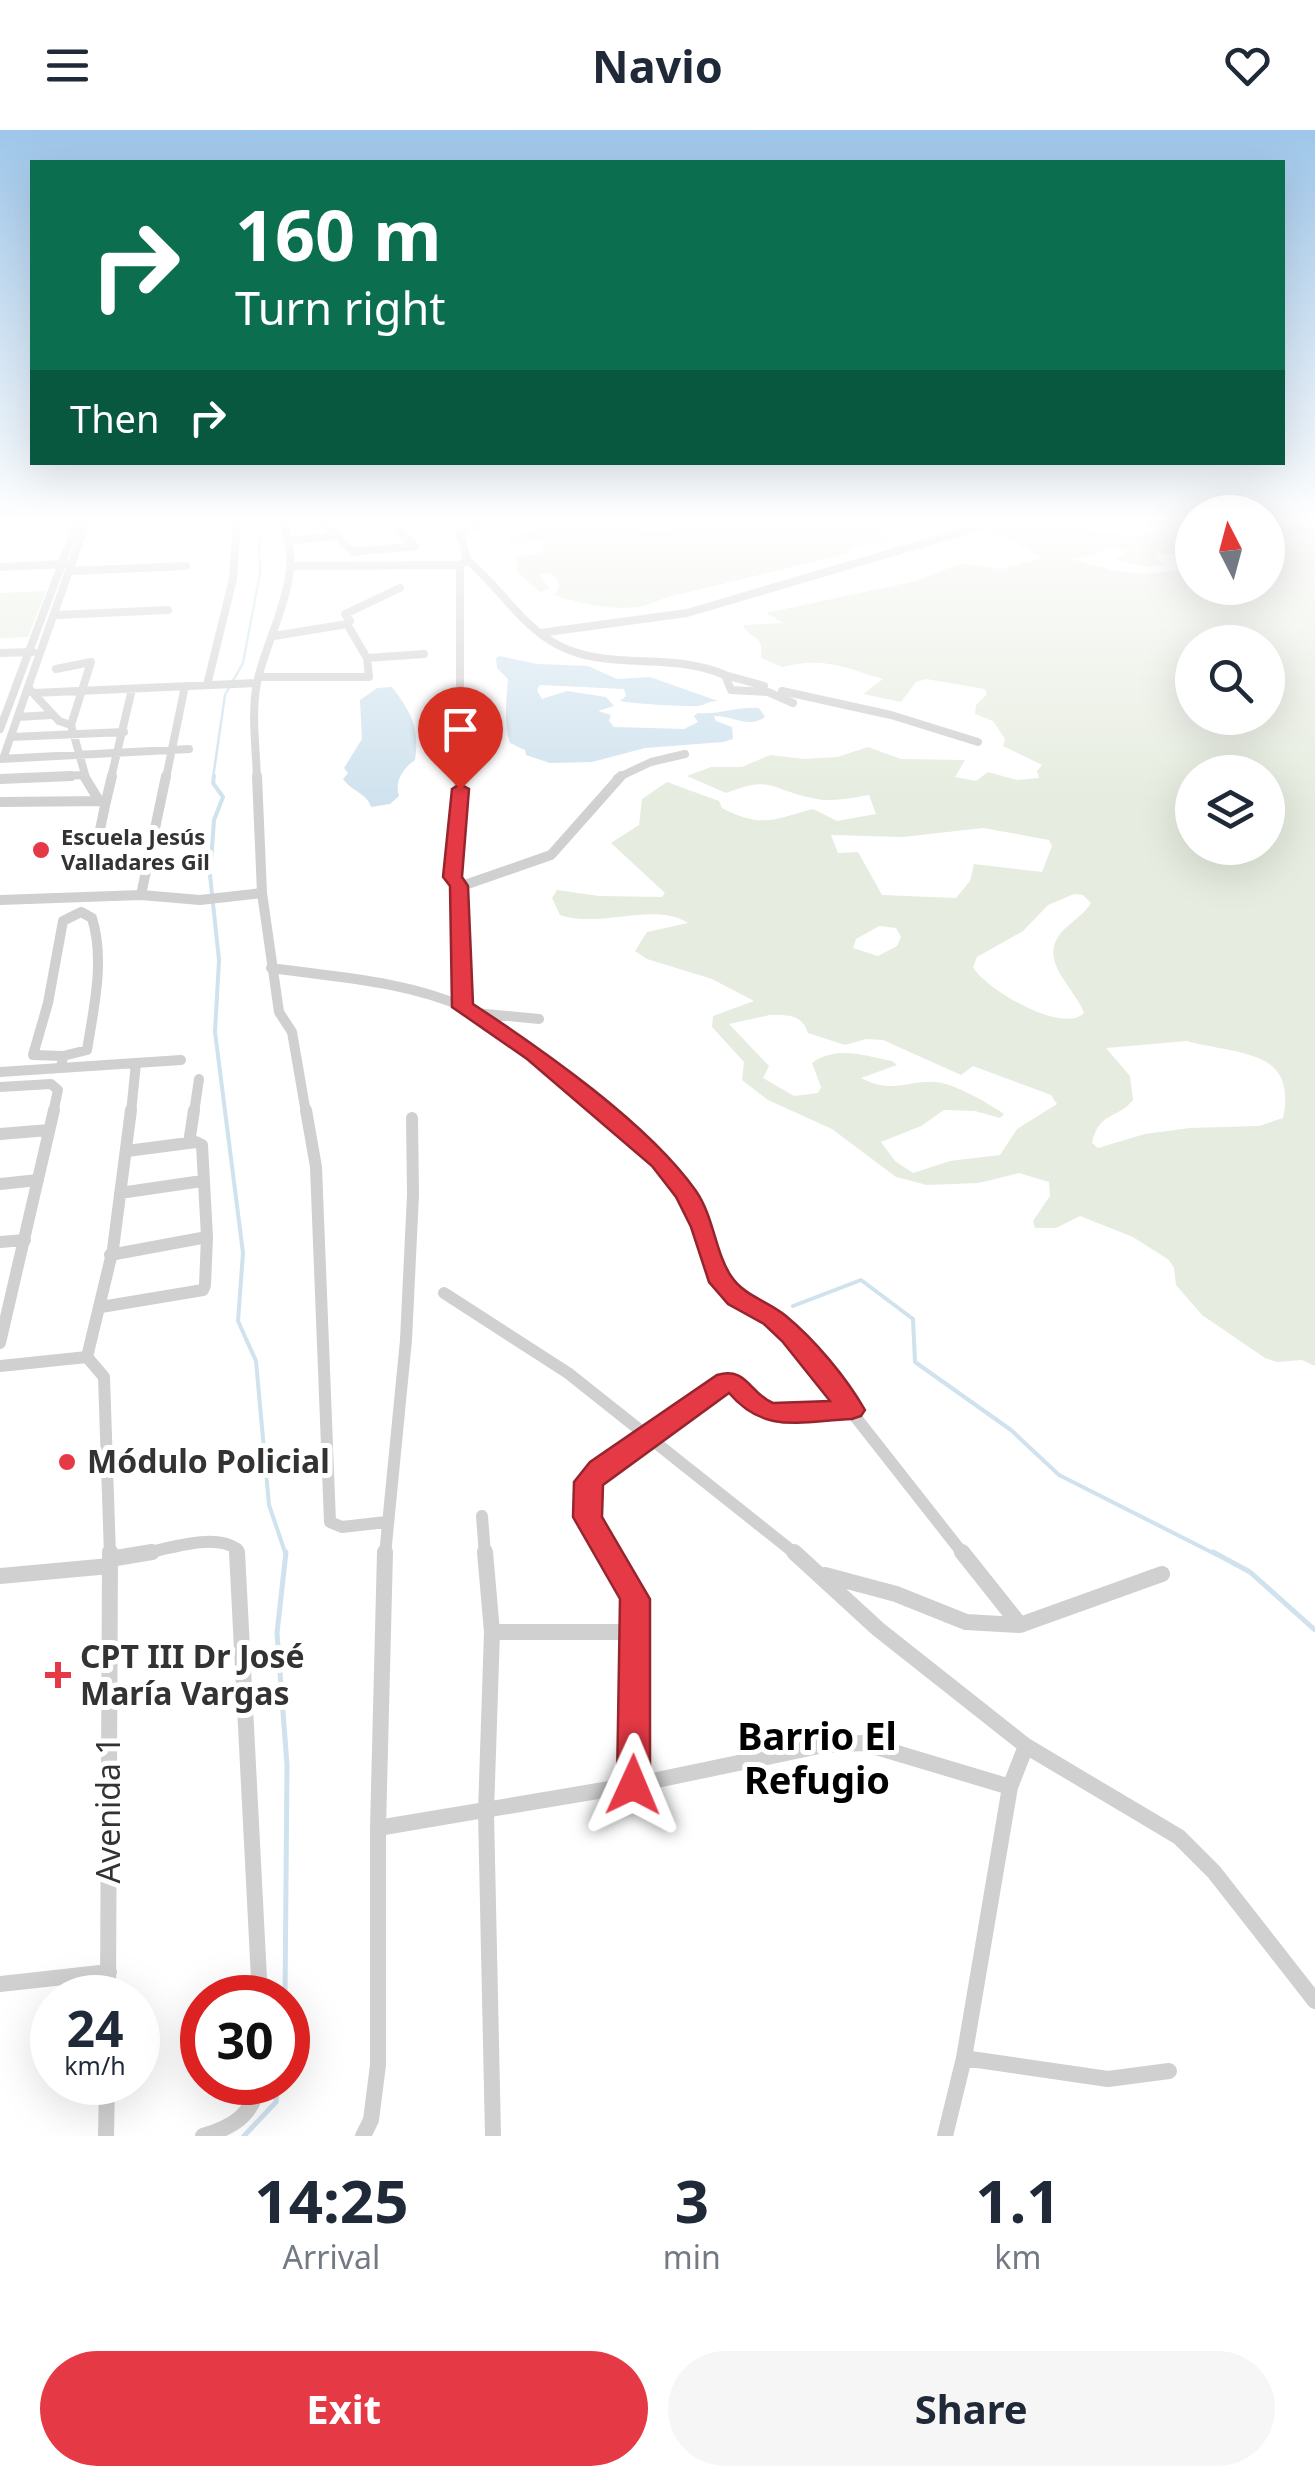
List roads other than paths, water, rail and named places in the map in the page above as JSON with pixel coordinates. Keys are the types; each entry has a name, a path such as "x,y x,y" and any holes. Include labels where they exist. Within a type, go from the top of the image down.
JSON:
{"street":[{"path":"0,728 43,617"},
{"path":"55,617 2,759 189,750"},
{"path":"211,685 225,617"},
{"path":"278,617 255,681 262,893 279,1012 292,1032 316,1168 330,1522 342,1527 386,1522"},
{"path":"274,636 346,624 350,621 347,617"},
{"path":"463,617 460,789 453,877 459,886 460,985 469,1010 534,1054 660,1161 695,1211 718,1277 736,1298 773,1318 791,1335 1020,1625"},
{"path":"523,617 556,645 581,652 706,668 725,676 891,715 978,742"},
{"path":"540,633 606,629 650,617"},
{"path":"31,690 368,679 367,658 346,624"},
{"path":"0,653 42,651"},
{"path":"367,658 424,654"},
{"path":"56,669 92,662 74,729 84,776 102,800"},
{"path":"725,676 731,690 768,692 793,703"},
{"path":"141,894 185,686"},
{"path":"132,689 119,753 102,800 96,844 153,842"},
{"path":"31,690 51,715 74,729"},
{"path":"18,716 51,715"},
{"path":"11,737 74,729 124,732"},
{"path":"459,886 551,854 583,823 618,777 651,762 685,754"},
{"path":"0,779 84,776"},
{"path":"0,802 102,800"},
{"path":"0,900 141,894 200,900 262,893"},
{"path":"78,912 94,918 100,942 95,1000 87,1050 62,1062 33,1055 48,1004 63,921 78,912 82,897"},
{"path":"271,968 434,997 469,1010 538,1019"},
{"path":"434,997 460,985"},
{"path":"0,1072 62,1062 136,1064 181,1060"},
{"path":"0,1366 87,1357 102,1307 127,1151 136,1064"},
{"path":"189,1143 199,1079"},
{"path":"0,1087 56,1086 26,1240 7,1298 0,1343"},
{"path":"363,2136 370,2120 378,2065 378,1828 386,1522 406,1340 413,1195 412,1118"},
{"path":"0,1134 49,1130"},
{"path":"102,1307 203,1290 207,1237 202,1145 189,1143 127,1151"},
{"path":"0,1184 38,1180"},
{"path":"120,1193 202,1181"},
{"path":"110,1255 207,1237"},
{"path":"0,1242 26,1240"},
{"path":"444,1293 568,1373 820,1574 878,1629 1026,1746 1179,1837 1214,1872 1315,2000"},
{"name":"Avenida 1","path":"87,1357 104,1377 110,1562 109,1975"},
{"path":"633,1785 635,1599 588,1517 586,1492 600,1470 726,1381 736,1383 756,1406 771,1412 852,1410"},
{"path":"482,1516 492,1632 486,1812 493,2136"},
{"path":"0,1576 110,1562 213,1542 227,1542 237,1549 259,1975"},
{"path":"820,1574 896,1594 966,1622 1020,1625 1162,1574"},
{"path":"492,1632 636,1632"},
{"path":"378,1828 633,1785 824,1745 862,1743 1010,1787"},
{"path":"945,2136 964,2058 1010,1787 1026,1746"},
{"path":"0,1984 109,1972"},
{"path":"964,2058 1108,2079 1169,2071"},
{"path":"106,2136 107,2105"},
{"path":"203,2136 228,2129 246,2116 253,2105"}],"water":[{"path":"496,658 537,664 588,666 617,679 650,677 718,701 696,706 656,705 620,701 626,696 624,689 540,685 537,690 542,699 567,691 606,697 614,706 598,711 611,715 609,721 614,727 684,729 698,722 694,716 698,713 744,708 759,708 765,717 746,722 714,716 716,721 732,727 733,739 723,742 645,748 592,762 550,763 526,755 525,750 510,743 506,719 508,679 497,668"},
{"path":"392,687 412,721 415,760 401,776 399,796 390,804 371,807 343,779 348,773 344,768 362,739 360,700 377,688"}],"waterway":[{"path":"213,778 225,695 243,663 252,617"},
{"path":"214,776 213,783 223,797 214,820 210,875 219,960 215,1032 243,1253 238,1321 256,1361 269,1505 286,1554"},
{"path":"793,1306 861,1280 913,1319 915,1362 1011,1430 1059,1475 1217,1555"},
{"path":"1213,1552 1250,1572 1315,1630"},
{"path":"285,1975 287,1765 277,1633 286,1554"},
{"path":"244,2136 273,2105"}],"place":[{"name":"Escuela Jesús Valladares Gil","path":"41,850"},
{"name":"Módulo Policial","path":"67,1462"},
{"name":"CPT III Dr José María Vargas","path":"58,1675"}],"district":[{"name":"Barrio El Refugio","path":"817,1759"}]}
